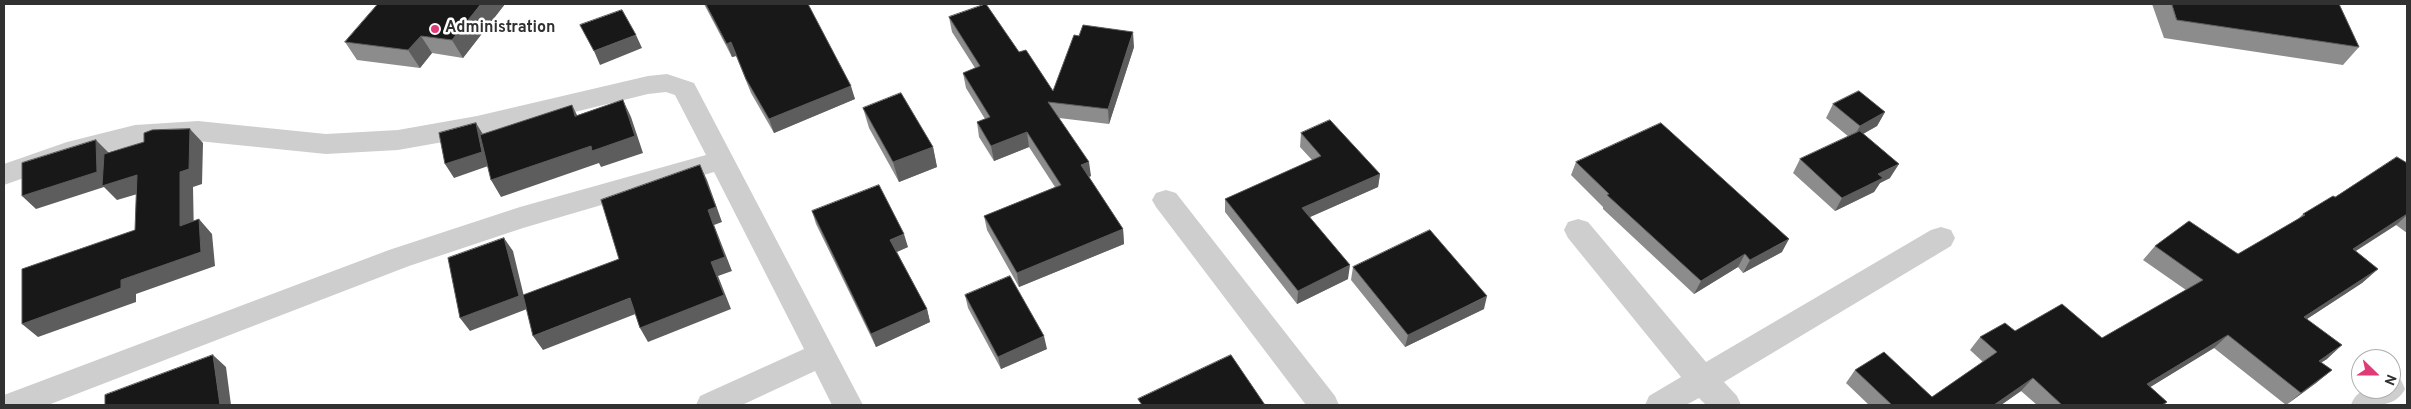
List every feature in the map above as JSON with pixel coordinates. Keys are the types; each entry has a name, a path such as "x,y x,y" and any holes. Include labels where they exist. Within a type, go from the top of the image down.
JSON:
{"street":[{"path":"4,175 67,152 135,135 198,131 326,144 398,140 477,126 613,95 648,85 668,83 685,89 848,405"},
{"path":"13,405 399,258 520,218 722,160"},
{"path":"1166,200 1324,405"},
{"path":"1578,230 1703,381 1726,405"},
{"path":"1660,405 1941,238"},
{"path":"711,405 822,354"}],"building":[{"path":"378,4 481,4 452,40 421,36 408,50 345,42"},
{"path":"706,4 808,4 851,86 769,119 746,79 731,42 727,44"},
{"path":"986,4 1019,52 1026,50 1053,91 1074,35 1079,36 1083,25 1133,32 1108,109 1048,102 1089,162 1081,165 1123,229 1017,273 984,216 1061,185 1027,132 991,146 977,122 990,117 963,73 980,66 949,17"},
{"path":"2172,4 2339,4 2359,47 2177,20"},
{"path":"622,10 636,35 594,51 580,25"},
{"path":"1859,91 1885,112 1860,126 1833,104"},
{"path":"901,93 933,147 893,162 863,108"},
{"path":"623,100 635,136 592,151 591,146 491,180 480,135 572,105 575,116"},
{"path":"1330,120 1380,174 1302,208 1350,265 1298,291 1225,199 1321,156 1301,133"},
{"path":"476,123 482,152 445,164 439,133"},
{"path":"1661,123 1789,239 1750,260 1745,254 1701,281 1607,195 1609,194 1576,162"},
{"path":"190,129 189,169 180,172 180,226 199,219 201,252 121,280 121,288 22,324 22,269 135,230 137,175 102,186 104,154 144,142 144,133 152,130"},
{"path":"1860,131 1899,164 1878,174 1883,178 1842,198 1800,159"},
{"path":"96,140 97,172 22,196 22,163"},
{"path":"2397,157 2407,163 2407,214 2353,249 2378,269 2304,317 2342,345 2319,361 2332,370 2301,393 2228,335 2147,384 2167,402 2162,405 2062,405 2033,378 1994,405 1892,405 1855,370 1884,352 1932,397 1997,352 1980,337 2005,323 2015,331 2062,304 2102,338 2203,280 2155,246 2189,221 2238,254 2305,215 2303,214 2333,196 2335,197"},
{"path":"700,165 716,207 708,210 725,257 711,262 724,295 640,328 630,298 533,336 523,295 619,259 601,200"},
{"path":"879,185 904,234 890,240 927,309 871,334 812,211"},
{"path":"1430,230 1487,296 1408,335 1353,267"},
{"path":"504,238 519,296 460,318 448,258"},
{"path":"1010,276 1044,336 998,357 965,295"},
{"path":"213,355 220,405 105,405 105,395"},
{"path":"1231,355 1265,405 1142,405 1138,399"}],"place":[{"name":"Administration","path":"435,29"}]}
